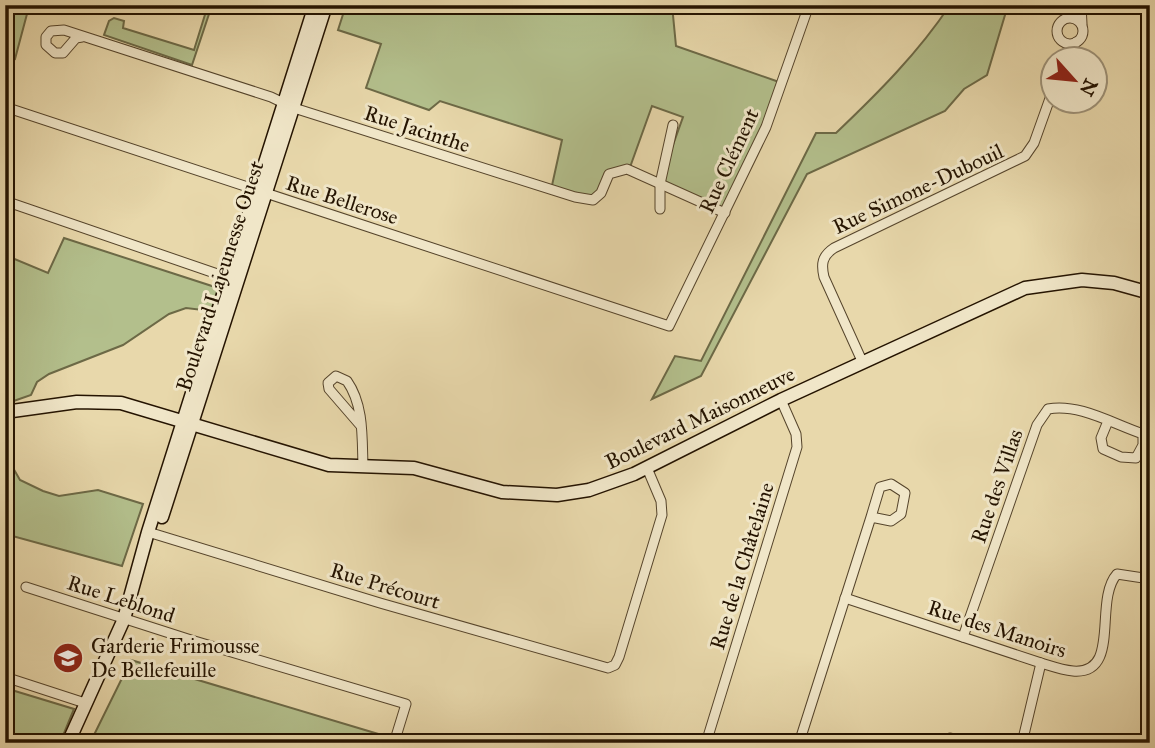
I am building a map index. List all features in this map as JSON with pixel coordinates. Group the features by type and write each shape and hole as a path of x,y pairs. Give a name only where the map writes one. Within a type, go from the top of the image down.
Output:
{"street":[{"name":"Boulevard Lajeunesse Ouest","path":"68,743 124,619 289,105 315,5"},
{"name":"Boulevard Lajeunesse Ouest","path":"289,105 326,5"},
{"name":"Rue Clément","path":"669,326 766,127 809,5"},
{"path":"1061,46 1057,29 1080,5"},
{"path":"1073,46 1082,35 1080,5"},
{"path":"1066,18 1077,19 1082,26"},
{"name":"Rue Jacinthe","path":"82,37 575,197 593,200 601,193 609,174 626,169 725,213"},
{"path":"1060,39 1067,43 1076,42"},
{"name":"Rue Bellerose","path":"5,107 669,326"},
{"name":"Rue Simone-Dubouil","path":"862,361 824,277 822,264 825,255 834,248 1025,156 1034,144 1044,116"},
{"path":"660,209 660,184 673,125"},
{"path":"5,201 234,280"},
{"name":"Boulevard Maisonneuve","path":"5,412 102,401 133,405 322,463 414,468 502,492 539,496 589,489 647,468 781,400 1006,295 1037,285 1093,280 1125,285 1150,293"},
{"path":"361,426 329,389 328,383 336,376 345,378 351,386 361,426 363,467"},
{"name":"Rue de la Châtelaine","path":"706,743 797,447 796,434 781,400"},
{"name":"Rue des Villas","path":"963,637 1037,425 1048,409 1065,406 1143,435 1143,445 1136,458 1121,457 1103,449 1101,438 1108,422"},
{"name":"Rue Précourt","path":"152,533 600,667 613,666 619,657 662,515 661,501 647,468"},
{"path":"799,743 880,487 891,484 905,493 901,513 891,521 871,517"},
{"name":"Rue des Manoirs","path":"845,598 1041,663 1074,671 1097,662 1104,652 1104,604 1111,580 1117,574 1128,573 1150,579"},
{"name":"Rue Leblond","path":"26,587 406,704 394,743"},
{"path":"1022,743 1041,663"},
{"path":"5,677 85,703"},
{"path":"942,743 950,738 963,743"}],"green space":[{"path":"208,5 212,5 192,65 104,35 109,21 114,18 124,21 123,28 194,50"},
{"path":"346,5 672,5 676,46 779,82 767,125 725,213 660,181 683,117 652,106 629,170 608,176 592,199 551,190 562,140 440,101 429,110 366,88 381,44 338,30"},
{"path":"950,5 1008,5 987,75 964,89 945,111 807,174 701,376 652,399 675,356 701,361 816,133 836,133 897,72 925,40"},
{"path":"5,8 27,14 15,59 5,56"},
{"path":"64,238 218,288 211,311 186,308 169,314 123,345 49,374 37,382 31,395 5,404 5,255 48,273"},
{"path":"5,454 20,480 43,491 59,496 98,490 143,504 122,566 5,534"},
{"path":"131,660 385,736 383,743 90,743"},
{"path":"5,688 74,709 60,743 5,743"}],"place":[{"name":"Garderie Frimousse De Bellefeuille","path":"68,658"}]}
